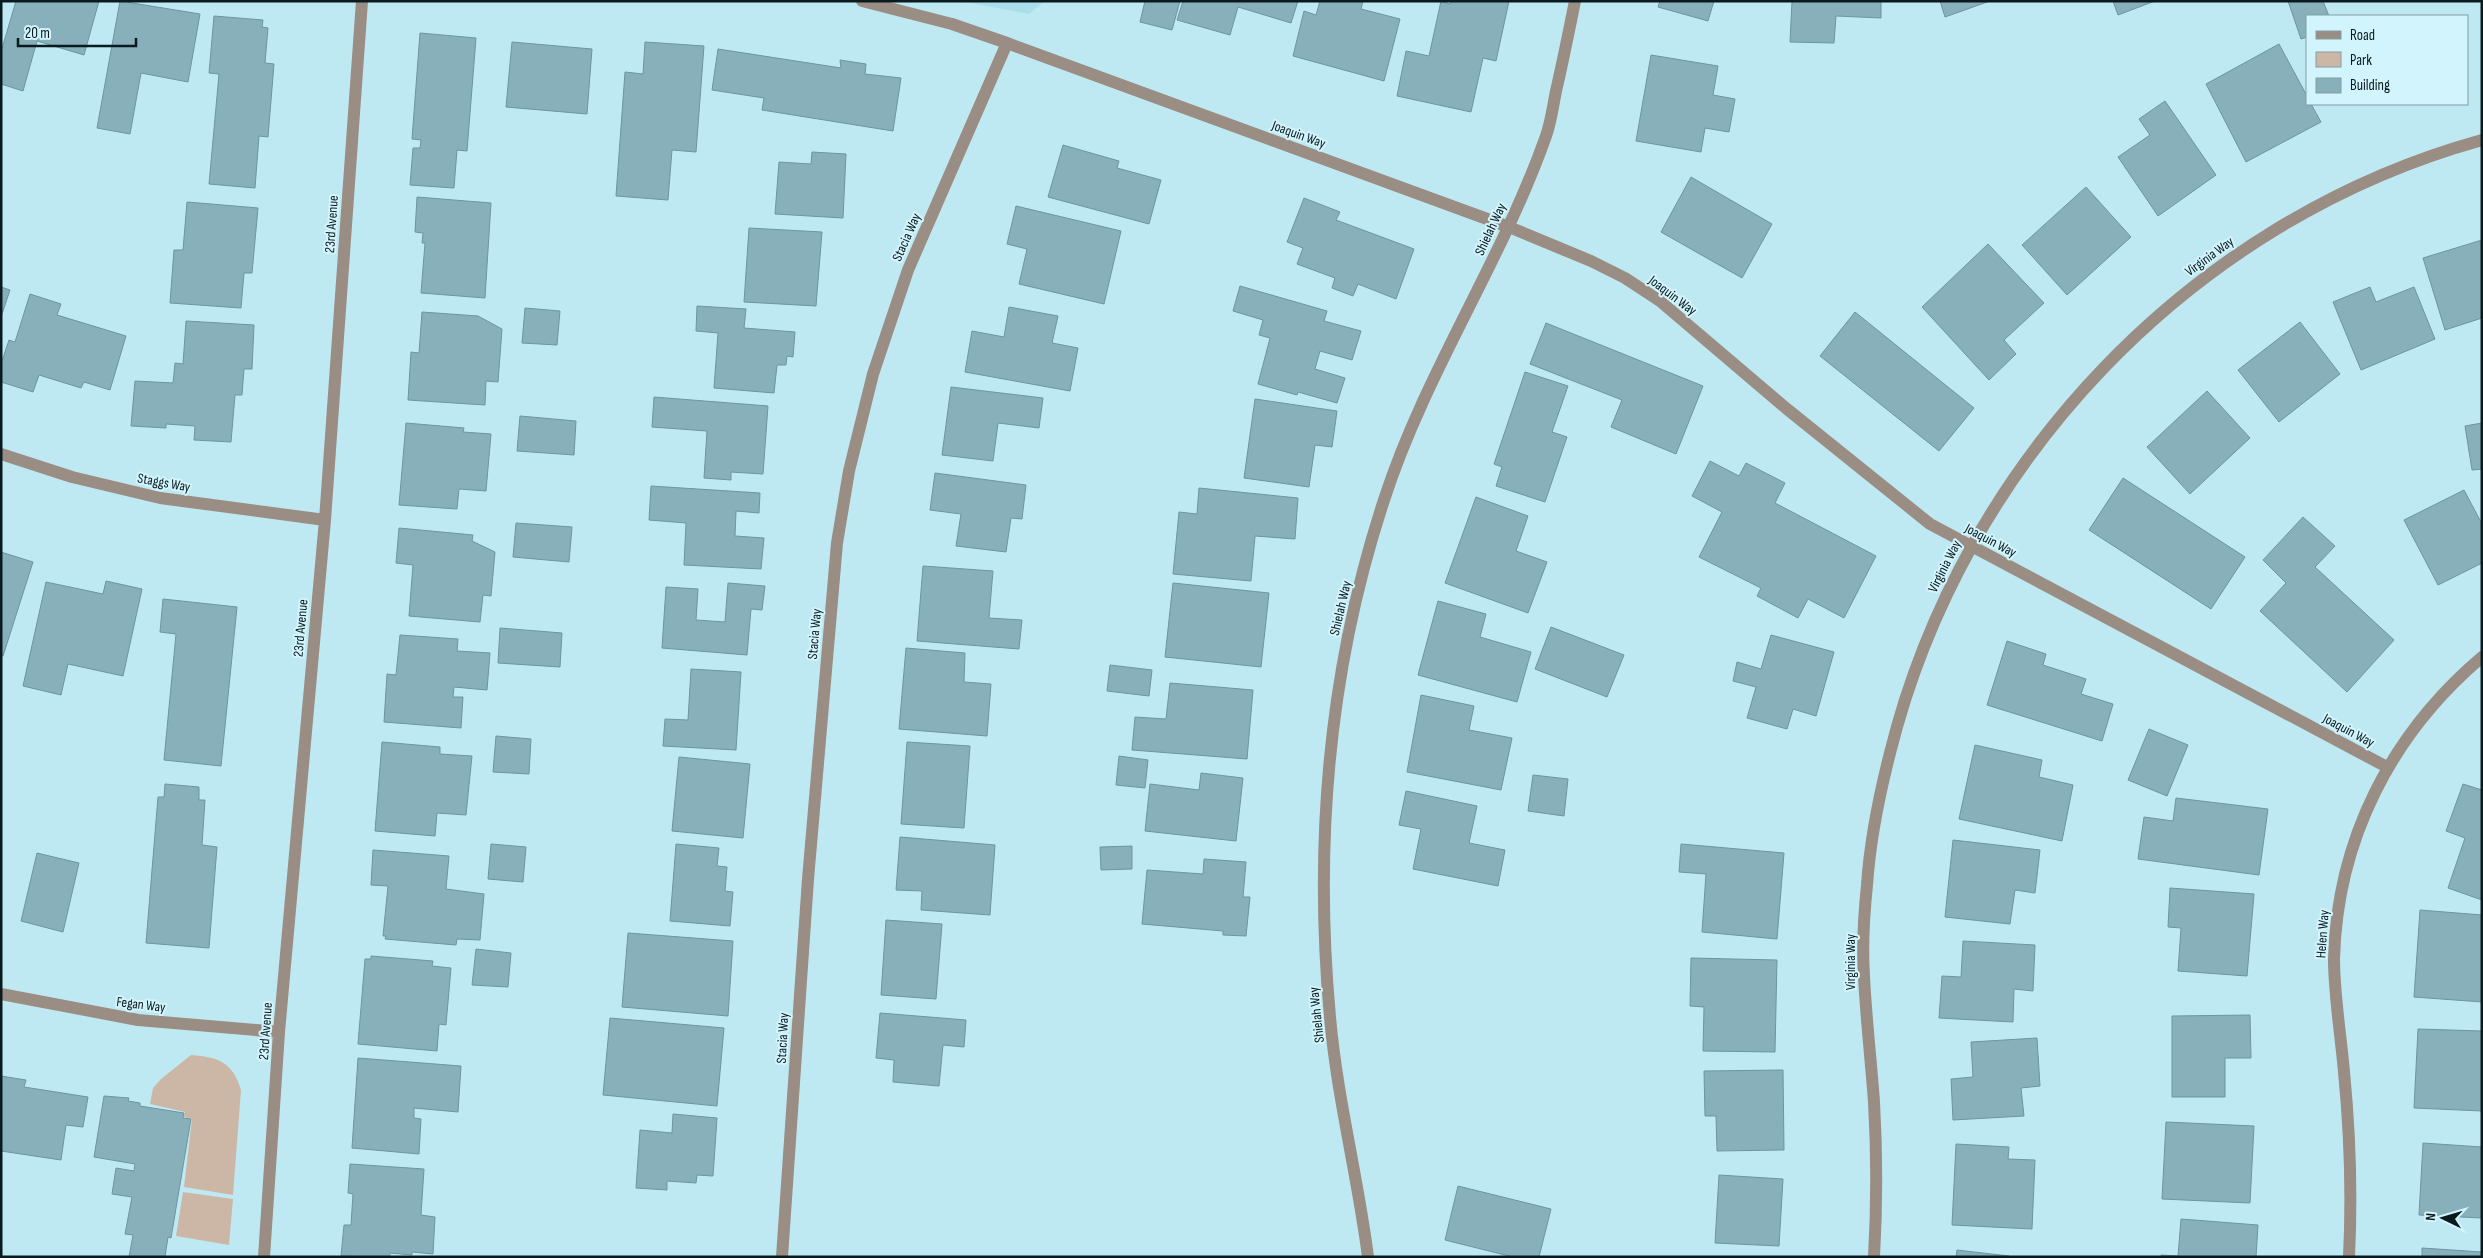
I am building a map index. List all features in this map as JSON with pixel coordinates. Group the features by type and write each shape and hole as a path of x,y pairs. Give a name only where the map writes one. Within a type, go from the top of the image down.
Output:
{"street":[{"name":"23rd Avenue","path":"264,1257 279,1032 325,520 362,1"},
{"name":"Joaquin Way","path":"862,1 952,24 1007,43 1509,227 1591,260 1660,300 1794,415 1930,524 1970,547 2387,767"},
{"name":"Shielah Way","path":"1368,1257 1363,1214 1330,1020 1324,934 1322,849 1331,733 1351,616 1383,502 1410,430 1509,227 1548,133 1575,1"},
{"name":"Stacia Way","path":"782,1257 808,870 837,543 848,471 873,374 908,270 1007,43"},
{"name":"Virginia Way","path":"1874,1257 1877,1206 1874,1102 1863,972 1867,882 1880,794 1901,708 1932,624 1970,547 2028,456 2074,397 2136,334 2193,286 2266,234 2358,185 2440,151 2482,140"},
{"name":"Staggs Way","path":"1,454 72,477 160,498 325,520"},
{"name":"Helen Way","path":"2349,1257 2351,1217 2348,1115 2334,960 2340,900 2356,834 2387,767 2417,722 2459,677 2482,657"},
{"name":"Fegan Way","path":"1,994 138,1020 279,1032"}],"shaded area":[{"path":"960,1 1045,1 1029,14"}],"green space":[{"path":"191,1055 209,1057 229,1067 234,1073 241,1090 233,1195 184,1187 192,1119 184,1117 185,1112 150,1104 153,1088 161,1079"},
{"path":"183,1192 233,1199 229,1245 176,1236"}],"building":[{"path":"16,1 99,1 84,55 37,41 23,91 1,84 1,52"},
{"path":"120,1 200,14 188,82 141,73 130,134 97,128"},
{"path":"1145,1 1180,1 1172,30 1140,22"},
{"path":"1183,1 1298,1 1291,23 1238,7 1230,35 1177,20"},
{"path":"1320,1 1363,1 1361,9 1400,19 1384,81 1293,56 1304,11 1316,15"},
{"path":"1441,1 1450,4 1451,1 1509,1 1496,61 1483,58 1471,112 1397,96 1406,51 1429,56"},
{"path":"1660,1 1714,1 1708,21 1658,7"},
{"path":"1792,1 1881,1 1881,18 1836,16 1834,43 1790,42"},
{"path":"1940,1 1990,1 1945,17"},
{"path":"2113,1 2155,1 2118,15"},
{"path":"2288,1 2323,1 2329,15 2306,15 2306,37 2301,39"},
{"path":"214,16 263,20 262,27 268,28 265,63 274,64 268,137 259,136 255,188 209,184 219,74 209,73"},
{"path":"420,33 476,38 467,151 457,150 454,188 410,185 413,148 420,148 421,140 412,139"},
{"path":"512,42 592,49 587,114 506,107"},
{"path":"645,42 704,46 696,152 672,150 668,200 616,196 625,72 643,74"},
{"path":"2279,44 2306,94 2306,105 2312,105 2321,122 2246,162 2206,84"},
{"path":"718,49 841,68 840,60 866,64 865,74 901,78 893,131 762,110 764,98 712,90"},
{"path":"1651,55 1718,66 1713,95 1735,99 1729,132 1705,128 1701,152 1636,141"},
{"path":"2165,101 2216,175 2158,216 2118,157 2150,135 2139,119"},
{"path":"1063,145 1119,161 1117,168 1161,180 1149,224 1048,197"},
{"path":"812,152 846,154 843,218 775,214 779,162 811,164"},
{"path":"1691,177 1772,224 1742,278 1661,232"},
{"path":"2086,187 2131,237 2067,295 2022,245"},
{"path":"417,197 491,203 485,298 421,293 425,243 422,243 423,233 415,232"},
{"path":"1304,198 1340,212 1336,220 1414,249 1396,299 1358,284 1353,296 1332,288 1335,278 1297,264 1303,248 1287,242"},
{"path":"187,202 258,208 252,273 244,273 241,308 170,303 174,250 183,250"},
{"path":"1016,206 1121,231 1104,304 1019,284 1027,249 1007,244"},
{"path":"749,228 822,232 816,306 744,302"},
{"path":"2482,240 2482,318 2445,330 2423,258"},
{"path":"1988,244 2044,303 2004,340 2016,354 1989,380 1922,307"},
{"path":"1240,286 1327,311 1324,321 1361,331 1352,360 1320,351 1315,369 1345,378 1337,403 1298,392 1297,395 1258,384 1270,338 1259,335 1263,320 1233,311"},
{"path":"1,287 10,290 1,317"},
{"path":"2370,287 2376,302 2414,287 2435,339 2361,370 2333,302"},
{"path":"30,294 61,304 57,315 126,336 110,390 84,382 81,388 39,375 33,392 1,382 1,364 9,340 15,342"},
{"path":"697,306 746,309 744,328 795,332 793,357 787,356 786,365 777,365 774,393 714,388 718,333 696,331"},
{"path":"1009,307 1058,316 1052,343 1078,348 1070,391 965,372 972,331 1004,337"},
{"path":"525,308 560,311 557,345 522,343"},
{"path":"422,312 478,316 502,329 498,382 486,381 485,405 408,400 411,352 419,353"},
{"path":"1855,312 1974,408 1939,451 1820,356"},
{"path":"186,321 254,325 252,369 244,369 242,395 235,395 231,442 194,440 195,426 166,424 166,428 131,426 135,381 173,383 175,363 183,364"},
{"path":"2300,322 2340,374 2279,422 2238,370"},
{"path":"1546,323 1703,386 1676,454 1611,427 1622,400 1530,364"},
{"path":"1525,372 1568,386 1552,432 1567,437 1545,502 1496,486 1502,467 1494,464"},
{"path":"951,387 1043,398 1039,428 998,423 993,461 942,455"},
{"path":"2207,391 2250,438 2190,494 2147,447"},
{"path":"654,397 768,406 763,474 731,472 731,480 704,478 707,431 652,427"},
{"path":"1255,399 1337,411 1332,447 1315,445 1309,487 1244,478"},
{"path":"520,416 576,421 574,455 517,451"},
{"path":"406,423 464,428 463,432 491,434 486,491 459,489 457,509 399,505"},
{"path":"2482,423 2482,469 2472,470 2465,426"},
{"path":"1710,461 1739,476 1746,463 1785,483 1775,503 1876,556 1844,618 1808,599 1798,618 1757,596 1761,588 1699,557 1722,512 1692,496"},
{"path":"935,473 1026,485 1022,519 1011,518 1006,552 956,546 961,514 930,510"},
{"path":"2123,478 2245,557 2211,609 2089,530"},
{"path":"651,486 760,493 759,513 736,511 735,536 764,538 761,569 684,565 686,523 649,520"},
{"path":"1199,488 1298,498 1295,539 1255,536 1251,581 1173,574 1179,512 1197,514"},
{"path":"2464,490 2482,524 2482,563 2438,585 2404,520"},
{"path":"1476,497 1528,516 1516,551 1547,562 1528,613 1445,583"},
{"path":"2303,517 2335,546 2315,567 2394,640 2347,692 2260,611 2286,583 2263,560"},
{"path":"516,523 572,527 569,562 513,557"},
{"path":"399,528 473,535 472,541 495,552 491,596 483,595 480,622 409,616 413,565 396,563"},
{"path":"1,552 33,562 3,656 1,656"},
{"path":"923,566 993,571 989,618 1022,620 1019,649 917,641"},
{"path":"106,581 142,589 123,676 68,664 61,695 23,686 46,582 103,594"},
{"path":"728,583 765,586 762,610 751,609 747,655 662,648 666,587 698,589 696,620 725,622"},
{"path":"1173,583 1269,593 1261,667 1165,657"},
{"path":"163,599 237,607 221,766 164,760 176,634 160,632"},
{"path":"1438,601 1486,614 1480,637 1531,652 1517,702 1418,675"},
{"path":"1551,627 1624,655 1607,697 1535,669"},
{"path":"500,628 562,633 560,667 498,663"},
{"path":"400,635 458,639 457,651 490,653 487,690 454,687 453,697 463,697 461,728 384,722 387,674 396,675"},
{"path":"1771,635 1834,652 1816,716 1793,709 1787,729 1747,718 1756,687 1733,681 1737,662 1761,669"},
{"path":"2007,641 2046,654 2043,665 2086,679 2081,694 2113,704 2102,741 1987,705"},
{"path":"906,648 965,653 964,682 991,684 987,736 899,729"},
{"path":"1110,665 1152,670 1149,696 1107,691"},
{"path":"691,669 741,672 736,750 663,746 665,719 688,720"},
{"path":"1170,683 1253,690 1247,759 1132,750 1135,717 1166,719"},
{"path":"1421,695 1474,706 1469,730 1512,738 1501,790 1407,772"},
{"path":"2149,729 2188,745 2167,796 2128,780"},
{"path":"496,736 531,739 529,774 493,772"},
{"path":"382,742 440,747 440,754 472,756 466,815 437,813 435,836 375,831"},
{"path":"907,742 970,746 964,828 901,824"},
{"path":"1975,745 2042,760 2039,777 2073,785 2062,841 1959,819"},
{"path":"1119,756 1148,760 1145,788 1116,785"},
{"path":"679,757 750,764 743,838 672,831"},
{"path":"1201,773 1243,778 1236,841 1145,831 1150,784 1199,790"},
{"path":"1533,775 1568,779 1564,816 1528,811"},
{"path":"165,784 199,787 199,800 205,800 202,845 217,847 209,948 146,943 158,797 164,797"},
{"path":"2463,784 2482,790 2482,900 2448,888 2465,838 2446,831"},
{"path":"1406,791 1477,806 1469,843 1505,850 1498,886 1413,869 1421,829 1399,825"},
{"path":"2176,798 2268,809 2259,875 2138,859 2144,817 2173,821"},
{"path":"900,837 995,845 990,915 921,910 922,891 896,890"},
{"path":"1953,840 2040,850 2035,893 2015,890 2010,924 1945,917"},
{"path":"491,844 526,847 523,882 488,879"},
{"path":"676,844 719,848 717,866 727,867 725,891 733,892 730,926 670,921"},
{"path":"1681,844 1784,853 1777,939 1702,932 1706,874 1679,872"},
{"path":"1132,846 1132,869 1101,870 1100,847"},
{"path":"373,850 449,856 446,889 484,894 480,940 457,939 456,945 385,939 386,936 383,936 388,886 371,885"},
{"path":"37,853 79,863 63,932 21,921"},
{"path":"1204,859 1246,862 1243,897 1250,897 1246,936 1223,935 1223,931 1142,924 1147,870 1203,874"},
{"path":"2170,888 2254,894 2247,976 2178,971 2181,928 2168,927"},
{"path":"2420,910 2482,915 2482,1002 2414,997"},
{"path":"886,920 942,924 936,999 881,995"},
{"path":"628,933 733,941 728,1016 622,1007"},
{"path":"1963,941 2035,945 2033,991 2014,989 2013,1022 1939,1018 1942,976 1961,977"},
{"path":"476,949 511,953 508,987 472,985"},
{"path":"371,956 433,961 432,966 451,968 446,1025 439,1024 437,1051 358,1044 365,959 371,959"},
{"path":"1691,958 1777,960 1775,1052 1703,1051 1704,1007 1690,1006"},
{"path":"880,1013 966,1020 964,1047 943,1045 939,1086 893,1082 894,1060 876,1058"},
{"path":"2250,1015 2251,1058 2225,1058 2225,1097 2172,1097 2172,1016"},
{"path":"610,1018 724,1028 717,1106 603,1095"},
{"path":"2418,1029 2482,1031 2482,1111 2414,1108"},
{"path":"2037,1038 2040,1086 2021,1088 2024,1116 1953,1120 1951,1079 1973,1077 1971,1042"},
{"path":"358,1058 461,1066 458,1112 414,1108 414,1118 421,1119 419,1154 352,1148"},
{"path":"1783,1070 1784,1150 1717,1151 1716,1116 1705,1116 1704,1071"},
{"path":"1,1076 26,1080 24,1087 88,1097 83,1127 66,1125 61,1160 1,1151"},
{"path":"104,1096 129,1098 128,1101 140,1103 140,1106 184,1113 183,1118 191,1119 171,1238 168,1237 165,1257 129,1257 133,1235 125,1234 132,1197 112,1194 116,1168 134,1171 135,1164 94,1157"},
{"path":"673,1114 717,1118 713,1176 697,1175 696,1183 667,1181 667,1190 636,1188 640,1130 672,1133"},
{"path":"2166,1122 2254,1126 2250,1203 2162,1199"},
{"path":"2423,1143 2482,1147 2482,1218 2419,1215"},
{"path":"1956,1144 2009,1147 2008,1159 2035,1160 2032,1229 1952,1225"},
{"path":"350,1164 424,1169 421,1215 435,1217 433,1254 412,1252 412,1255 390,1253 390,1257 341,1256 344,1225 351,1225 353,1194 348,1193"},
{"path":"1719,1175 1783,1179 1779,1246 1715,1243"},
{"path":"1458,1186 1551,1209 1539,1257 1513,1257 1445,1240"},
{"path":"2181,1219 2258,1225 2256,1257 2161,1257 2161,1255 2178,1256"},
{"path":"2422,1248 2482,1252 2482,1257 2422,1257"},
{"path":"1957,1250 2009,1256 2009,1257 1956,1257"}]}
